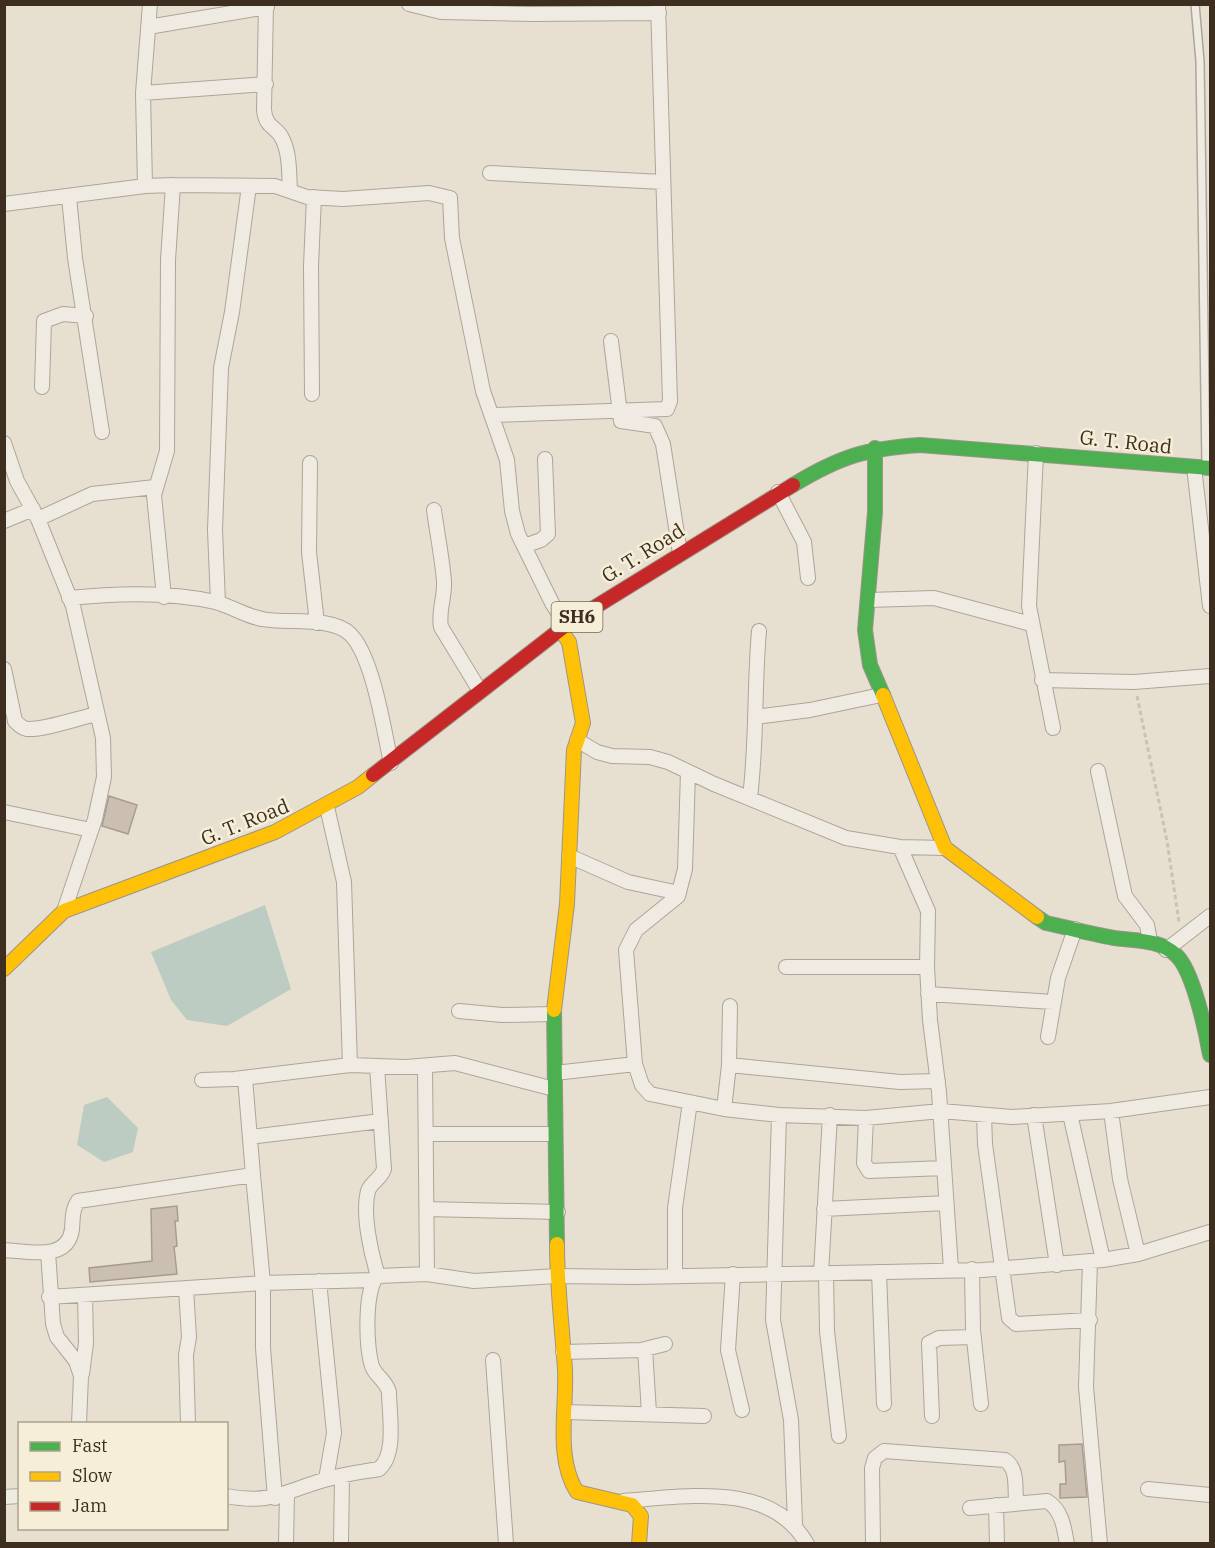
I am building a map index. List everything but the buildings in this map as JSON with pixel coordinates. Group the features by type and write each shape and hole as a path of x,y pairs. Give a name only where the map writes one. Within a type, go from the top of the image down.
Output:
{"street":[{"path":"145,186 143,93 150,4"},
{"path":"409,4 532,15 658,9 670,401 667,409 493,415"},
{"path":"147,27 266,6 265,120 270,127 279,132 284,141 290,191"},
{"path":"143,93 266,84"},
{"path":"490,173 663,182"},
{"path":"164,597 155,487 167,451 168,260 173,185"},
{"path":"4,204 145,186 173,185 275,186 314,197 343,199 429,193 450,198 452,238 483,391 507,460 512,511 524,546 569,642 583,723 574,750 567,904 554,1014 557,1276 563,1352 565,1451 569,1480 577,1491 632,1505 641,1516 639,1544"},
{"path":"218,603 215,530 221,368 232,312 249,186"},
{"path":"69,197 75,258 86,316 102,432"},
{"path":"312,394 311,266 314,197"},
{"path":"42,387 44,321 63,314 86,316"},
{"path":"611,341 621,421 655,426 659,431 680,553"},
{"path":"4,443 17,481 35,514 69,598 103,738 104,777 91,830 64,911"},
{"name":"G. T. Road","path":"4,969 64,911 239,847 327,807 391,763 563,627 778,492 828,464 875,448 920,445 1203,468"},
{"path":"875,448 875,512 865,630 870,665 881,695 906,747 945,848 1003,894 1046,923 1115,938 1150,941 1177,955 1193,987 1204,1019 1210,1055"},
{"path":"1036,453 1030,566 1030,624 1053,728"},
{"path":"524,546 541,540 548,534 546,459"},
{"path":"310,463 309,552 317,623"},
{"path":"1203,468 1210,604"},
{"path":"4,521 35,514 92,494 155,487"},
{"path":"778,492 804,542 808,578"},
{"path":"434,510 444,579 444,598 439,617 441,627 480,691"},
{"path":"69,598 115,593 191,597 218,603 237,613 261,619 334,624 350,634 367,662 391,763"},
{"path":"868,600 934,598 1030,624"},
{"path":"750,797 756,753 754,717 759,631"},
{"path":"4,669 15,721 20,727 40,727 97,714"},
{"path":"1042,680 1134,682 1210,676"},
{"path":"754,717 810,710 881,695"},
{"path":"577,740 597,752 612,756 650,757 846,838 900,847 945,848"},
{"path":"1098,771 1125,896 1147,925 1150,941"},
{"path":"688,772 685,869 679,893 670,905 636,930 626,950 635,1064 642,1085 650,1094 724,1109 779,1115 866,1118 940,1112 984,1115 1070,1114 1111,1111 1210,1097"},
{"path":"327,807 344,882 350,1065"},
{"path":"4,812 91,830"},
{"path":"900,847 928,911 928,994 938,1081 951,1269"},
{"path":"569,856 628,882 679,893"},
{"path":"1166,950 1210,916"},
{"path":"1048,1037 1053,1002 1075,929"},
{"path":"786,967 927,967"},
{"path":"928,994 1053,1002"},
{"path":"724,1109 729,1065 730,1006"},
{"path":"459,1011 502,1015 554,1014"},
{"path":"201,1080 245,1078 350,1065 425,1066 455,1063 554,1089"},
{"path":"555,1073 635,1064"},
{"path":"729,1065 900,1082 938,1081"},
{"path":"228,1496 248,1500 281,1496 326,1479 379,1469 386,1463 389,1452 389,1392 387,1383 374,1371 370,1355 368,1300 376,1278 367,1200 368,1190 383,1174 384,1169 377,1066"},
{"path":"425,1066 427,1274"},
{"path":"245,1078 263,1283 262,1348 286,1544"},
{"path":"675,1276 675,1209 690,1102"},
{"path":"1111,1111 1120,1179 1138,1254"},
{"path":"1070,1114 1097,1260 1086,1387 1100,1544"},
{"path":"779,1115 773,1320 790,1420 795,1523"},
{"path":"830,1115 824,1209 824,1274 826,1332 839,1436"},
{"path":"984,1115 985,1143 1007,1307 1012,1323 1090,1320"},
{"path":"1034,1115 1057,1265"},
{"path":"866,1118 864,1163 869,1171 944,1168"},
{"path":"250,1137 381,1121"},
{"path":"426,1134 555,1134"},
{"path":"4,1250 48,1252 63,1248 70,1240 73,1208 78,1201 253,1174"},
{"path":"824,1209 946,1203"},
{"path":"427,1209 558,1212"},
{"path":"49,1298 427,1274 474,1281 557,1276 824,1274 1057,1265 1138,1254 1210,1232"},
{"path":"48,1252 49,1298 57,1336 76,1361 81,1376"},
{"path":"972,1269 974,1337 981,1404"},
{"path":"879,1272 884,1404"},
{"path":"734,1274 728,1350 742,1410"},
{"path":"319,1281 334,1433 326,1479"},
{"path":"186,1288 189,1337 186,1355 188,1422"},
{"path":"79,1422 81,1376 86,1342 85,1295"},
{"path":"932,1416 929,1343 939,1338 974,1337"},
{"path":"563,1352 645,1349 665,1344"},
{"path":"645,1349 649,1413"},
{"path":"493,1360 506,1544"},
{"path":"564,1412 704,1416"},
{"path":"873,1544 872,1468 875,1458 884,1451 1005,1460 1010,1463 1014,1472 1016,1503"},
{"path":"341,1544 342,1476"},
{"path":"1148,1489 1210,1495"},
{"path":"621,1502 701,1496 749,1500 777,1510 795,1523 807,1544"},
{"path":"970,1508 1047,1501 1055,1505 1061,1516 1067,1544"},
{"path":"996,1505 997,1544"}],"lane":[{"path":"1195,4 1200,62 1203,468"}],"path":[{"path":"1134,682 1167,841 1182,939"}],"shaded area":[{"path":"265,905 291,989 227,1026 187,1020 171,1000 151,952"},
{"path":"107,1097 138,1128 133,1152 104,1162 77,1145 84,1105"}],"traffic: fast":[{"path":"793,485 825,467 854,456 884,449 920,445 1210,468"},
{"path":"875,448 875,512 865,630 870,665 883,695"},
{"path":"1037,917 1046,923 1088,933 1154,943 1176,955 1193,987 1210,1055"},
{"path":"554,1010 557,1244"}],"traffic: slow":[{"path":"554,1010 567,904 574,750 583,723 569,642 560,629"},
{"path":"883,695 945,848 1037,917"},
{"path":"4,969 64,911 275,832 358,787 373,775"},
{"path":"557,1244 565,1369 564,1448 570,1479 577,1492 632,1505 641,1516 639,1544"}],"traffic: jam":[{"path":"373,775 566,625 793,485"}]}
